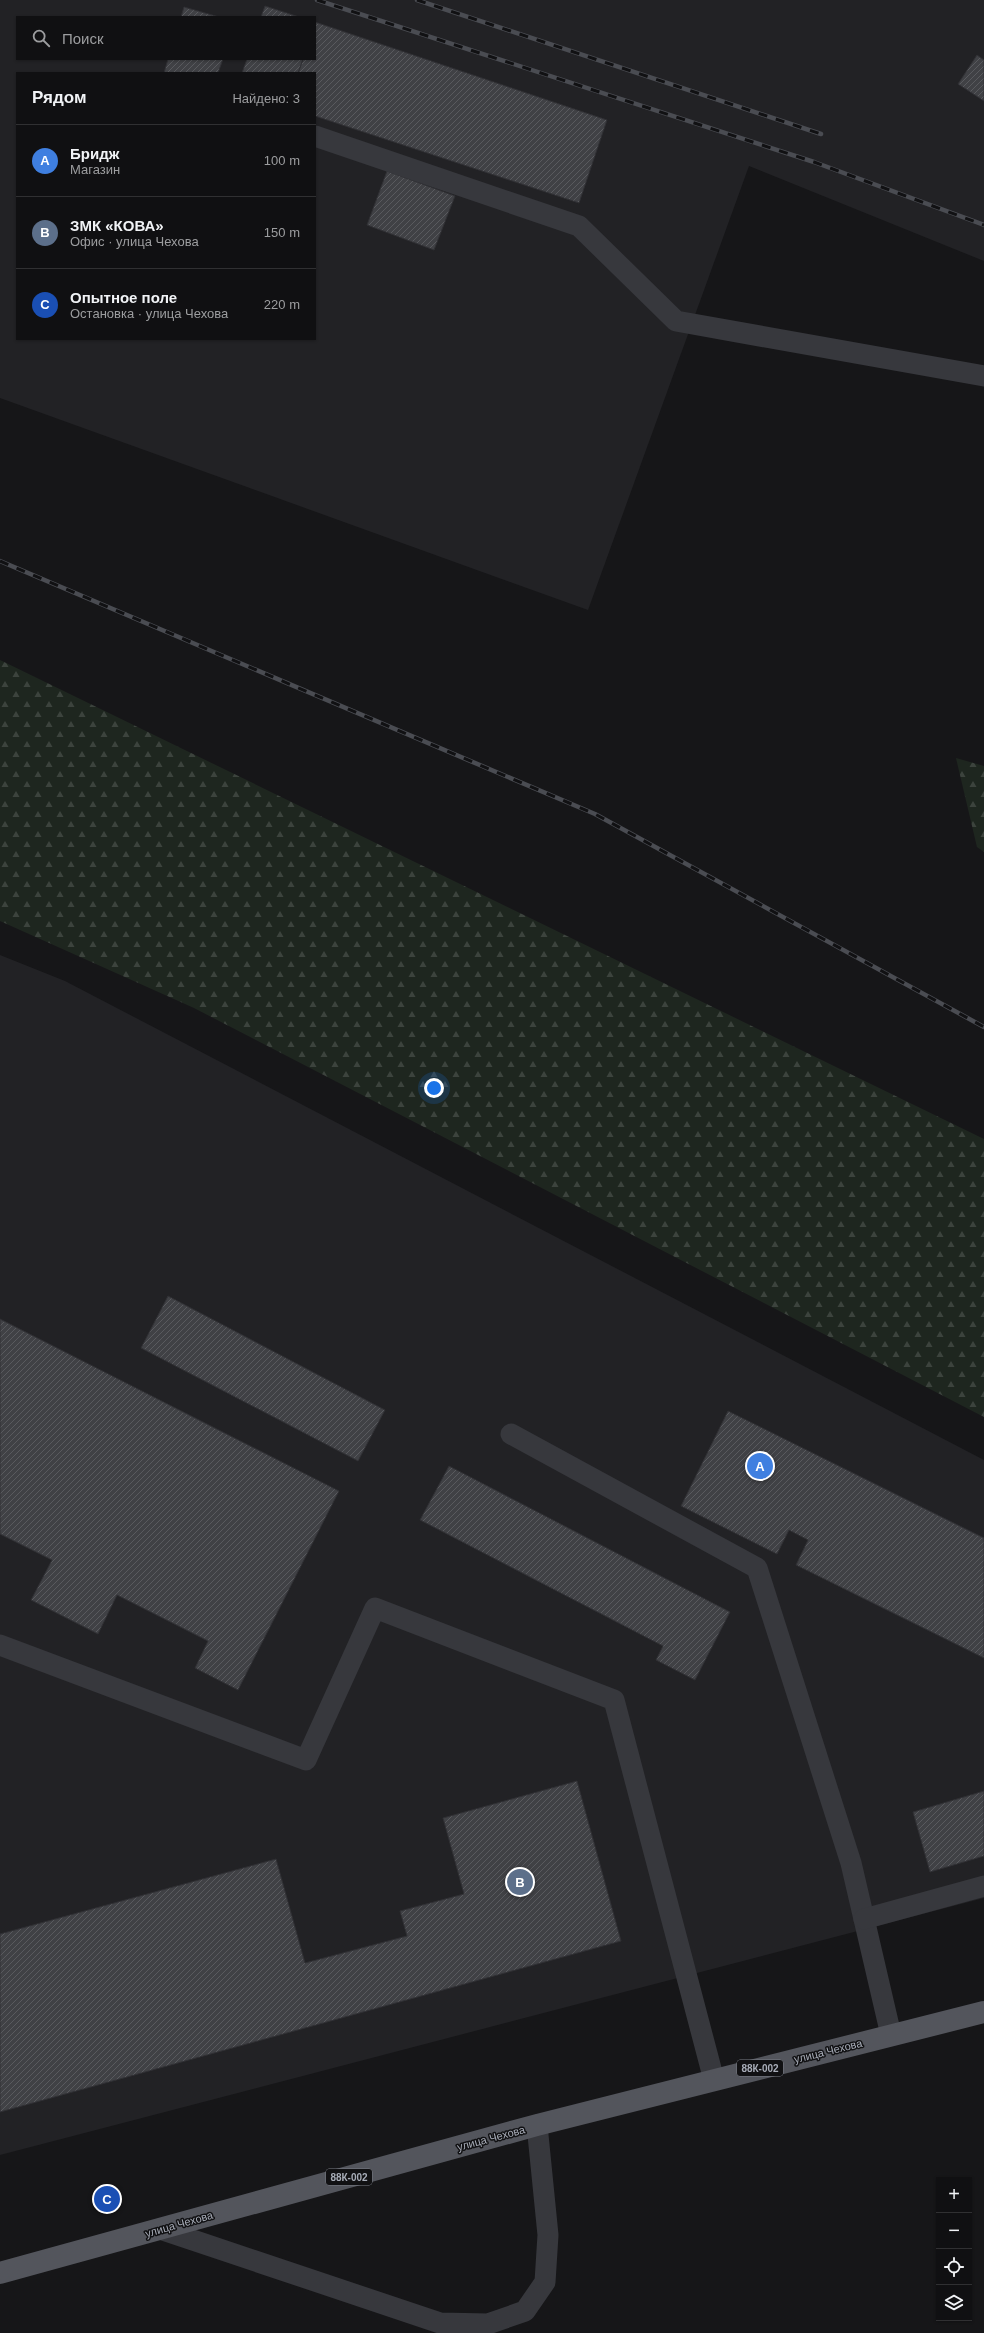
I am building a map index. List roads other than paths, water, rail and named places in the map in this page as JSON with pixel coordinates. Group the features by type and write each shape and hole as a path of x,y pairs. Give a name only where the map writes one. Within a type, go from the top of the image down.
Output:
{"main road":[{"name":"улица Чехова","path":"0,2273 537,2125 984,2012"}],"lane":[{"path":"316,136 579,226 676,321 984,376"},
{"path":"512,1434 757,1568 851,1863 891,2035"},
{"path":"0,1645 306,1760 375,1608 614,1700 714,2080"},
{"path":"864,1918 984,1886"},
{"path":"160,2229 440,2323 488,2324 525,2311 545,2282 548,2236 537,2125"}],"railway":[{"path":"317,0 814,162 984,225"},
{"path":"417,0 821,134"},
{"path":"0,561 595,814 984,1027"}],"place":[{"name":"Бридж","path":"760,1466"},
{"name":"ЗМК «КОВА»","path":"520,1882"},
{"name":"Опытное поле","path":"107,2199"}]}
